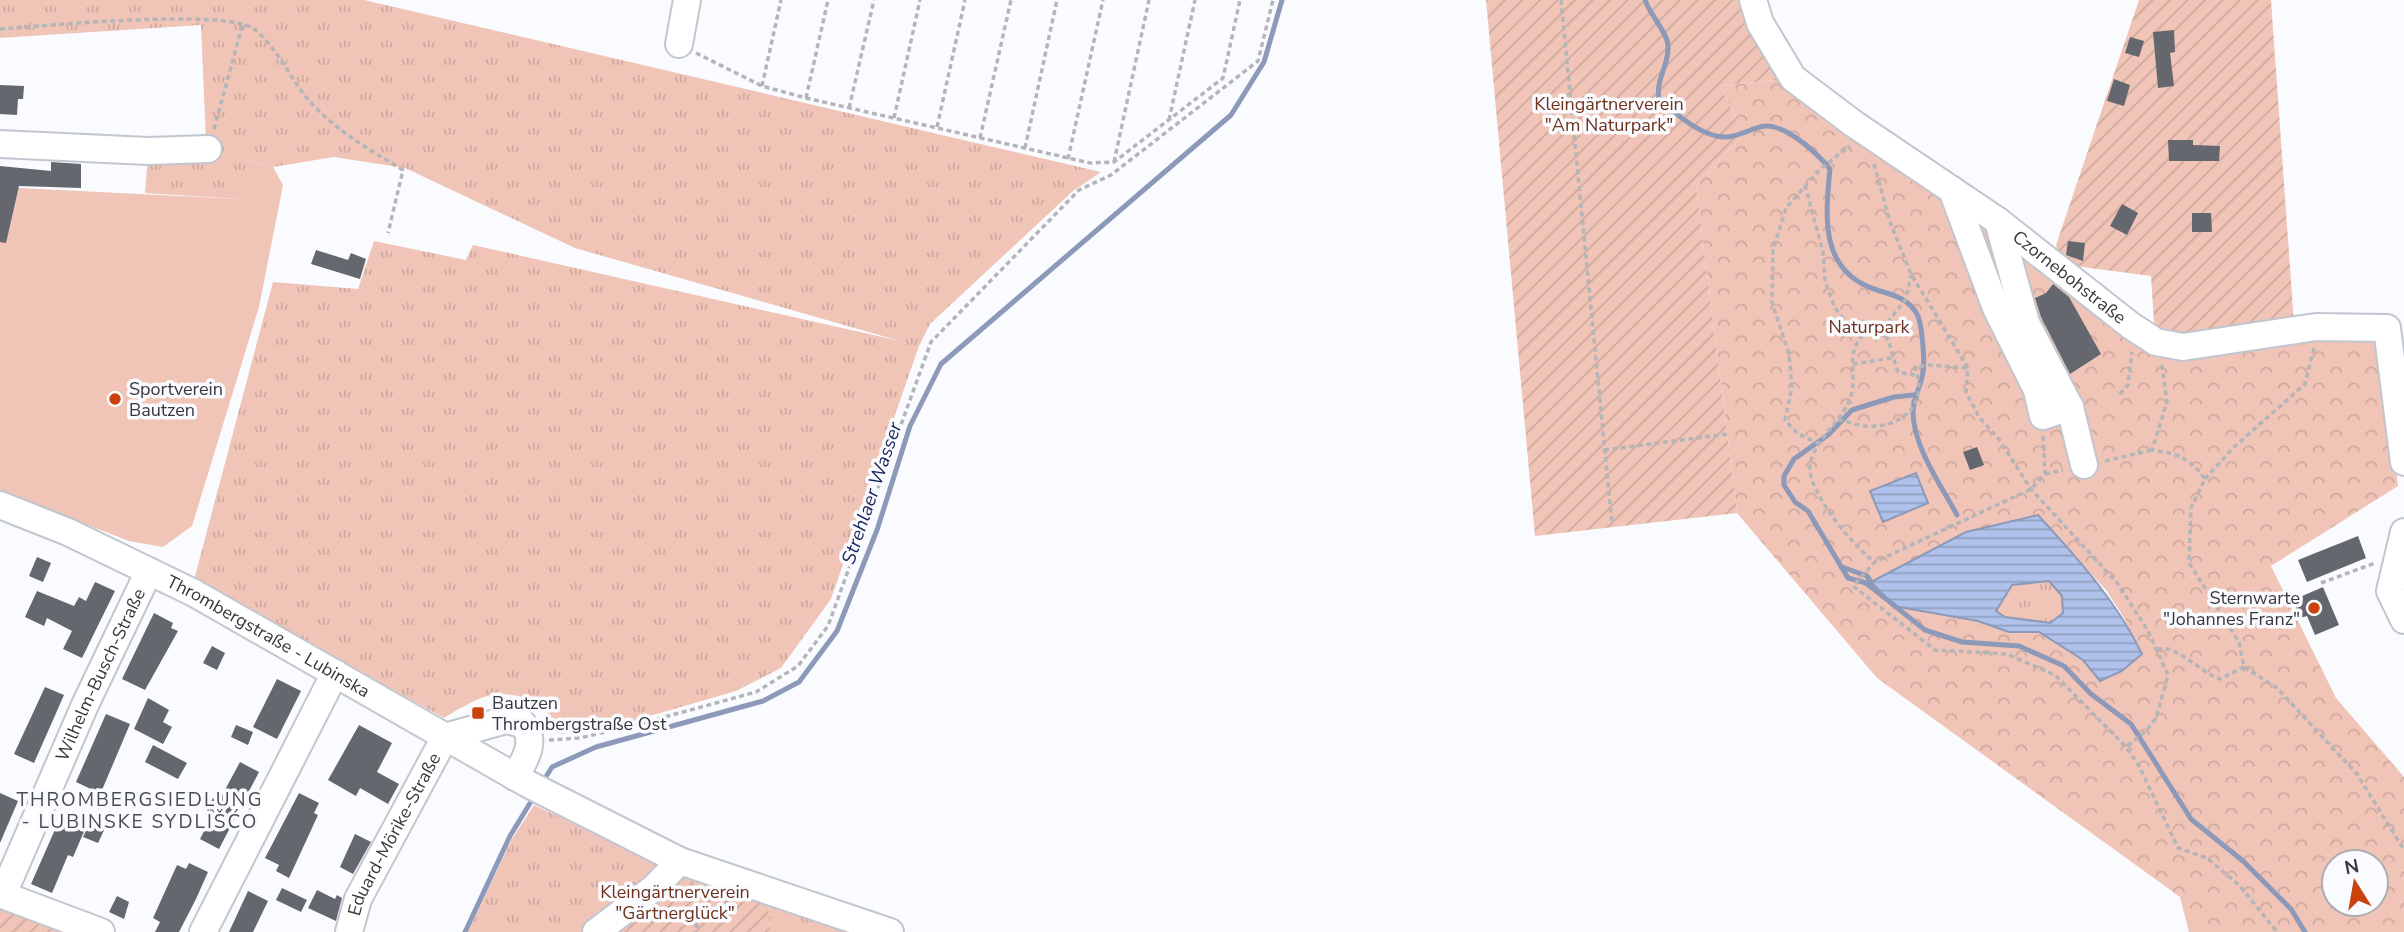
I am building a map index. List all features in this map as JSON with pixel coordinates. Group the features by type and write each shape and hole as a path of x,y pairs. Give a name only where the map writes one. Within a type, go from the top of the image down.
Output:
{"street":[{"path":"679,44 687,0"},
{"name":"Czornebohstraße","path":"1753,0 1760,23 1793,78 1854,124 1998,221 2130,326 2156,342 2183,347 2316,327 2387,328 2404,462"},
{"path":"0,144 148,150 208,149"},
{"path":"1952,190 1996,308 2037,390 2043,416 2070,407"},
{"path":"1998,221 2026,323 2070,407 2084,465"},
{"name":"Thrombergstraße - Lubinska","path":"0,505 149,571 529,784 680,861 848,925 890,932"},
{"path":"2404,532 2390,591 2404,620"},
{"name":"Wilhelm-Busch-Straße","path":"2,894 85,705 149,571"},
{"path":"203,932 335,673"},
{"path":"445,737 506,720 523,724 530,742 529,784"},
{"name":"Eduard-Mörike-Straße","path":"349,932 358,899 445,737"},
{"path":"596,932 654,888 680,861"},
{"path":"2,894 101,932"}],"path":[{"path":"762,86 781,0"},
{"path":"806,98 828,0"},
{"path":"849,108 874,0"},
{"path":"894,118 920,0"},
{"path":"937,127 965,0"},
{"path":"980,139 1011,0"},
{"path":"1025,148 1057,0"},
{"path":"1068,159 1103,0"},
{"path":"1114,162 1149,0"},
{"path":"1168,120 1195,0"},
{"path":"679,44 762,86 806,98 1068,159 1090,163 1114,162 1223,78 1240,0"},
{"path":"530,742 580,738 730,699 772,685 798,666 828,626 931,342 1079,190 1111,175 1258,61 1273,0"},
{"path":"1561,0 1612,524"},
{"path":"0,29 142,20 220,19 243,23 256,30 308,99 346,136 403,170 388,233"},
{"path":"208,149 243,23"},
{"path":"1823,439 1814,441 1798,433 1785,420 1792,387 1789,354 1772,302 1773,250 1786,208 1821,168 1843,154 1854,142 1854,124"},
{"path":"1868,157 1875,165 1890,222 1911,274 1968,368 1966,392 1979,417 1998,438 2031,489 2118,584 2168,675 2156,718 2146,731 2126,747"},
{"path":"1805,186 1823,252 1825,281 1835,308 1854,332 1863,335"},
{"path":"1875,562 1867,557 1832,516 1812,478 1810,465 1823,439 1851,399 1853,345 1863,335 1884,327 1906,299 1911,274"},
{"path":"2120,394 2128,385 2133,359 2130,326"},
{"path":"1884,327 1891,342 1892,358 1898,372 1913,376 1917,367"},
{"path":"2316,327 2313,362 2305,384 2233,448 2205,480 2191,508 2189,563 2239,642 2244,667 2277,688 2357,774 2404,850"},
{"path":"2152,450 2167,402 2156,342"},
{"path":"1852,364 1892,358"},
{"path":"1917,367 1929,365 1968,368"},
{"path":"1838,420 1867,426 1896,421 1916,404 1921,384 1917,367"},
{"path":"2043,416 2045,474 2031,489 1875,562 1853,586 1935,650 2007,654 2055,675 2126,747 2139,766 2178,848 2207,858 2240,886 2277,932"},
{"path":"1604,450 1728,434"},
{"path":"2084,465 2152,450 2179,454 2194,464 2205,480"},
{"path":"2321,583 2376,562"},
{"path":"2156,649 2164,647 2179,651 2205,674 2220,679 2244,667"},
{"path":"654,888 655,897 665,908 698,926 695,932"}],"green space":[{"path":"0,0 364,0 1101,172 1073,191 930,324 919,346 831,599 781,668 736,691 605,729 560,734 542,703 501,694 481,698 444,718 194,580 273,282 358,289 374,241 466,260 473,245 900,341 575,248 405,168 334,157 273,167 247,160 240,199 145,193 149,143 206,141 201,25 0,38"},
{"name":"Kleingärtnerverein \"Am Naturpark\"","path":"1486,0 1744,0 1785,79 1720,86 1744,134 1696,186 1737,513 1535,536"},
{"path":"2139,0 2271,0 2294,324 2155,337 2151,276 2060,264 2056,245"},
{"name":"Naturpark","path":"1785,79 2147,347 2381,332 2398,486 2271,566 2336,698 2404,777 2404,932 2189,932 2180,897 1877,678 1737,513 1696,186 1744,134 1720,86","holes":["2038,515 2106,590 2126,621 2100,681 2083,660 2039,632 2009,632 1978,621 1894,606 1871,582 1966,532"]},
{"name":"Sportverein Bautzen","path":"247,160 273,167 283,185 259,307 192,526 163,547 129,541 0,491 0,187 239,199"},
{"path":"2049,581 2062,596 2063,613 2050,623 2005,617 1996,610 2012,585"},
{"path":"534,805 669,869 584,932 468,932 512,839"},
{"name":"Kleingärtnerverein \"Gärtnerglück\"","path":"669,869 768,902 770,932 584,932"},
{"path":"0,896 94,932 0,932"},
{"path":"768,902 864,932 770,932"}],"water":[{"path":"1916,473 1928,503 1883,522 1870,491"},
{"path":"2038,515 2108,598 2142,654 2122,671 2100,681 2083,660 2039,632 2009,632 1978,621 1894,606 1871,582 1966,532","holes":["2049,581 2062,596 2063,613 2050,623 2005,617 1996,611 2012,585"]}],"building":[{"path":"2174,30 2175,52 2170,53 2174,86 2158,88 2153,32"},
{"path":"2130,37 2144,41 2139,57 2125,53"},
{"path":"2114,79 2130,85 2124,106 2107,101"},
{"path":"0,85 24,86 23,99 18,99 17,115 0,114"},
{"path":"2168,140 2193,140 2193,145 2220,146 2219,161 2169,161"},
{"path":"51,162 81,164 81,188 19,186 6,243 0,242 0,166 51,171"},
{"path":"2122,204 2138,213 2127,235 2110,226"},
{"path":"2192,213 2211,213 2212,232 2192,232"},
{"path":"2068,241 2085,243 2083,261 2066,255"},
{"path":"316,250 348,260 351,253 366,259 360,279 311,264"},
{"path":"2053,284 2069,297 2101,354 2070,374 2041,317 2035,298 2046,293"},
{"path":"1977,447 1984,465 1970,470 1963,452"},
{"path":"2358,536 2366,558 2307,582 2298,560"},
{"path":"37,557 51,563 43,582 29,576"},
{"path":"95,582 115,591 82,658 63,649 72,631 47,618 44,626 25,617 37,591 74,606 79,597 86,601"},
{"name":"Sternwarte \"Johannes Franz\"","path":"2323,587 2339,625 2315,635 2307,616 2300,618 2293,600"},
{"path":"154,613 173,623 171,628 178,631 145,690 122,679"},
{"path":"212,646 225,653 217,670 203,663"},
{"path":"277,679 301,691 277,739 253,727"},
{"path":"45,687 64,695 34,763 14,754"},
{"path":"148,698 169,710 163,722 172,727 163,744 134,729"},
{"path":"106,714 130,724 102,790 97,788 95,791 76,782"},
{"path":"236,725 253,732 248,745 231,737"},
{"path":"359,725 392,743 377,772 399,784 388,804 360,788 356,796 328,780"},
{"path":"153,745 187,763 178,779 145,762"},
{"path":"240,762 259,772 219,849 200,839 211,818 205,815 213,798 219,801"},
{"path":"0,793 18,801 0,843"},
{"path":"299,793 319,803 314,813 318,815 289,878 276,871 279,865 265,858"},
{"path":"61,816 86,827 73,857 68,855 52,893 31,884"},
{"path":"91,820 106,826 98,843 83,837"},
{"path":"355,834 371,842 353,874 340,867"},
{"path":"189,863 208,872 196,899 179,932 155,932 160,922 153,918 177,865 186,869"},
{"path":"282,888 307,900 301,912 276,900"},
{"path":"317,890 335,899 337,895 342,898 336,921 308,908"},
{"path":"248,891 268,901 253,932 229,932"},
{"path":"117,896 129,902 124,919 109,912"}],"waterway":[{"name":"Strehlaer Wasser","path":"542,783 552,767 596,747 763,701 799,682 837,631 877,530 910,426 941,364 1231,115 1264,62 1282,0"},
{"path":"1645,0 1668,45 1659,85 1659,100 1689,123 1715,136 1733,136 1760,127 1778,128 1798,139 1830,169 1828,225 1830,242 1836,257 1845,271 1858,282 1905,301 1919,319 1924,367 1913,407 1915,426 1929,466 1957,515"},
{"path":"1914,395 1894,397 1852,410 1828,435 1794,459 1784,476 1784,485 1795,502 1808,511 1848,578 1866,583 1925,630 1962,642 2019,646 2064,666 2091,694 2131,724 2191,819 2243,861 2291,909 2305,932"},
{"path":"1842,567 1867,576 1871,582 1866,583"},
{"name":"Strehlaer Wasser","path":"465,932 510,836 535,795"}],"place":[{"name":"Sportverein Bautzen","path":"115,399"},
{"name":"Sternwarte \"Johannes Franz\"","path":"2314,608"},
{"name":"Bautzen Thrombergstraße Ost","path":"478,713"}],"district":[{"name":"THROMBERGSIEDLUNG - LUBINSKE SYDLIŠĆO","path":"140,810"}]}
